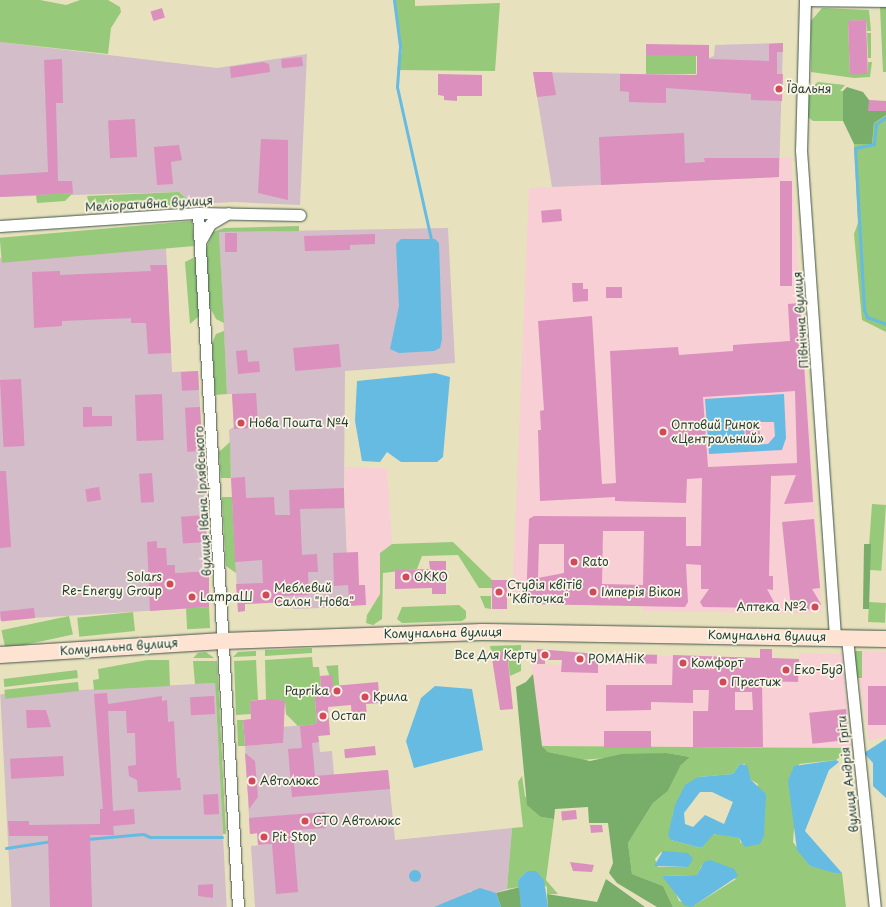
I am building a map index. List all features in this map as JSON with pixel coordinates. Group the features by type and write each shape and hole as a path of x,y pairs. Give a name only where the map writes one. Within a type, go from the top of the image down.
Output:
{"main road":[{"name":"Комунальна вулиця","path":"0,655 224,641 508,632 886,639"}],"street":[{"path":"805,0 886,1"},
{"name":"Північна вулиця","path":"805,0 801,150 841,638"},
{"name":"Меліоративна вулиця","path":"0,226 198,213 300,215"},
{"name":"вулиця Івана Ірлявського","path":"198,213 224,641 238,907"},
{"path":"200,242 210,224 228,213"},
{"name":"вулиця Андрія Гріги","path":"841,638 875,907"}],"shaded area":[{"path":"0,42 217,68 307,54 300,205 235,202 193,204 179,192 0,197"},
{"path":"783,43 779,177 552,187 533,72 695,75 705,67 706,59 714,56 715,45"},
{"name":"Оптовий Ринок «Центральний»","path":"791,157 822,614 818,610 810,614 643,611 643,606 512,603 529,188 779,177 779,158"},
{"path":"448,228 455,363 345,371 344,488 349,607 293,609 293,602 246,604 237,590 229,430 234,427 232,394 227,394 219,232"},
{"path":"166,248 172,372 198,371 209,571 175,573 178,609 0,620 0,258"},
{"path":"344,467 387,468 392,544 380,553 380,604 349,606"},
{"path":"855,651 886,652 886,736 869,741"},
{"path":"562,653 799,659 799,653 842,654 851,748 542,746 531,664 561,665"},
{"path":"215,683 227,907 11,907 0,694"},
{"path":"317,724 320,752 332,751 334,775 388,770 395,840 512,828 507,889 496,893 470,891 466,897 434,907 255,907 251,846 271,844 270,832 250,834 245,746 283,743 282,727"}],"green space":[{"path":"0,0 40,0 66,5 80,0 108,0 120,7 121,12 111,28 108,54 0,42"},
{"path":"395,0 415,0 415,6 500,3 495,71 397,70 402,51"},
{"path":"880,7 886,7 886,72 883,72"},
{"path":"822,8 869,10 871,31 867,31 866,20 848,21 850,74 868,74 868,62 872,62 870,77 854,78 811,72 811,21"},
{"path":"867,33 871,33 871,58 868,58"},
{"path":"646,55 696,55 696,74 646,74"},
{"path":"818,82 845,85 840,91 843,91 843,121 813,121 808,117 807,91"},
{"path":"847,87 863,92 869,100 869,111 886,111 886,115 874,123 872,144 854,144 843,121 843,91"},
{"path":"886,115 886,332 862,320 854,234 858,223 854,144 872,144 874,123"},
{"path":"179,192 193,204 99,210 90,207 87,196"},
{"path":"73,193 65,201 37,203 36,195"},
{"path":"192,221 194,246 2,263 0,238"},
{"path":"299,226 299,231 219,232 224,323 216,319 209,305 206,249 213,232 224,228"},
{"path":"195,257 199,316 190,324 185,262"},
{"path":"224,331 227,394 215,395 212,343 216,334"},
{"path":"230,442 231,478 221,478 219,452"},
{"path":"222,497 232,497 236,573 226,566"},
{"path":"872,504 886,505 881,571 867,570"},
{"path":"453,542 492,580 492,588 479,588 458,555 422,556 417,569 383,573 382,619 373,625 366,623 367,615 380,594 380,553 392,544"},
{"path":"864,544 871,544 869,609 863,609"},
{"path":"480,596 491,596 491,609 485,608"},
{"path":"869,602 886,603 885,623 868,622"},
{"path":"459,605 466,611 466,618 462,621 402,623 397,619 402,607"},
{"path":"209,607 210,628 187,629 186,608"},
{"path":"133,612 135,631 79,637 77,618"},
{"path":"69,616 73,635 5,649 2,630"},
{"path":"521,645 521,671 510,676 507,651 491,652 490,646"},
{"path":"312,648 312,653 265,656 265,650"},
{"path":"256,651 256,656 233,657 238,652"},
{"path":"855,651 862,651 862,678 855,678"},
{"path":"206,652 214,658 193,658 198,653"},
{"path":"312,657 313,667 319,667 321,687 314,687 317,724 298,726 286,714 285,701 266,700 265,660"},
{"path":"147,660 169,660 170,686 94,690 93,680 99,679 98,669"},
{"path":"256,660 258,700 250,701 251,714 236,715 234,661"},
{"path":"193,661 217,661 226,834 223,834 215,683 195,684"},
{"path":"338,665 339,685 333,686 326,666"},
{"path":"77,670 78,678 5,687 4,679"},
{"path":"533,674 542,746 548,752 590,761 622,754 667,753 690,757 681,765 668,791 653,803 628,843 632,874 663,886 673,907 657,907 617,883 609,873 613,863 608,823 589,823 588,807 555,809 554,819 541,817 527,805 516,687 526,682"},
{"path":"78,682 79,691 5,699 4,690"},
{"path":"237,720 243,720 245,746 238,746"},
{"path":"542,746 851,748 836,760 799,764 793,842 810,866 842,873 846,907 673,907 663,886 632,874 628,843 653,803 668,791 681,765 690,757 667,753 582,760 548,752","holes":["740,764 745,764 751,780 758,784 741,844 739,838 717,834 710,835 701,848 671,840 673,813 698,777 733,774","661,852 688,867 658,867 655,859","702,865 736,879 695,905 679,901 673,887 662,876 697,875"]},
{"path":"522,776 525,796 541,817 554,819 546,880 558,894 547,894 547,887 527,871 518,880 520,887 507,889 512,828 523,827 518,782"},
{"path":"606,879 645,907 548,907 547,894 597,902"},
{"path":"520,887 521,907 501,907 496,893"}],"water":[{"path":"401,239 435,239 439,243 442,339 440,348 434,351 399,353 390,349 399,306 396,244"},
{"path":"435,373 450,377 443,457 437,462 401,462 387,452 380,462 362,461 355,421 357,381"},
{"path":"784,394 786,438 782,450 709,454 705,399","holes":["744,422 774,422 775,436 768,444 751,445 745,440"]},
{"path":"435,686 472,689 483,750 414,768 406,741 421,698"},
{"path":"886,739 886,798 873,786 873,763 864,753"},
{"path":"836,760 839,762 829,770 805,831 842,873 835,873 810,866 797,850 788,781 794,766"},
{"path":"740,764 747,765 751,780 766,794 764,836 760,844 745,847 739,838 714,834 701,848 671,840 668,835 675,805 685,785 698,777 733,774","holes":["700,792 712,792 733,802 724,824 705,815 693,827 685,824 684,813"]},
{"path":"663,851 688,853 693,859 688,867 654,866"},
{"path":"710,860 734,869 738,876 692,907 685,906 662,876 697,875 704,862"},
{"path":"413,870 417,870 421,876 417,882 413,882 409,878 409,874"},
{"path":"527,871 536,871 544,880 548,907 521,907 518,880"},
{"path":"480,888 496,893 501,907 434,907"}],"building":[{"path":"162,8 165,18 153,21 151,12"},
{"path":"866,20 868,74 850,75 848,21"},
{"path":"783,43 783,52 777,52 777,74 783,74 782,101 751,100 751,94 666,88 666,103 629,102 629,92 620,91 620,74 697,75 697,56 646,55 646,44 709,45 709,59 769,61 769,44"},
{"path":"302,57 303,66 282,68 281,59"},
{"path":"62,59 63,103 56,103 58,181 72,181 73,193 0,197 0,175 48,172 44,60"},
{"path":"263,62 269,64 270,72 231,78 230,67"},
{"path":"533,72 552,72 556,95 537,97"},
{"path":"438,74 482,75 482,96 457,96 457,101 444,100 444,96 438,95"},
{"path":"869,100 886,101 886,111 868,111"},
{"path":"135,119 137,157 110,158 108,120"},
{"path":"684,133 685,163 705,162 704,158 779,158 779,177 601,185 599,137"},
{"path":"261,139 288,140 288,200 258,193"},
{"path":"179,145 182,160 171,162 173,184 157,185 154,147"},
{"path":"780,181 792,181 792,286 780,286"},
{"path":"561,209 562,221 542,223 541,211"},
{"path":"225,233 237,233 237,252 225,252"},
{"path":"375,234 375,244 350,245 350,250 305,251 304,236"},
{"path":"150,265 167,265 171,353 148,354 146,323 131,323 131,318 62,321 62,326 34,328 32,272 60,271 60,275 151,271"},
{"path":"572,283 583,283 583,289 588,289 588,301 573,302"},
{"path":"606,287 622,287 622,298 606,298"},
{"path":"800,303 813,502 784,504 796,475 771,476 769,576 773,576 773,590 767,589 775,604 772,608 703,607 700,602 709,589 701,589 701,565 686,564 688,602 685,607 526,604 529,519 534,516 686,517 686,546 701,546 702,478 687,479 686,503 615,501 615,497 540,501 538,430 541,430 540,411 544,410 538,321 592,316 602,484 616,483 610,351 678,347 679,355 733,351 733,345 790,341 788,304","holes":["795,391 797,463 708,467 703,397","603,531 644,531 643,585 602,584","539,544 564,544 564,573 538,578"]},
{"path":"339,344 341,367 295,371 293,348"},
{"path":"247,350 248,362 259,361 260,372 238,374 236,351"},
{"path":"198,371 199,390 182,391 181,372"},
{"path":"21,379 25,446 4,447 0,380"},
{"path":"256,393 258,423 249,424 249,428 234,429 232,394"},
{"path":"162,394 164,440 137,441 135,395"},
{"path":"83,407 92,407 92,416 112,416 112,426 83,427"},
{"path":"200,407 202,451 187,452 185,408"},
{"path":"759,422 760,435 746,436 745,423"},
{"path":"0,471 6,471 11,547 0,548"},
{"path":"152,473 154,502 141,503 139,474"},
{"path":"245,477 246,498 274,497 275,515 290,515 289,490 344,488 344,508 300,509 302,555 317,554 318,572 308,572 309,595 283,596 283,602 245,604 245,611 238,612 236,584 263,583 262,560 235,562 231,478"},
{"path":"99,487 101,500 87,502 85,489"},
{"path":"205,515 207,542 183,544 181,517"},
{"path":"814,519 820,588 812,589 821,604 818,610 791,608 782,522"},
{"path":"157,541 157,548 166,548 167,565 175,565 175,573 209,571 209,607 150,611 147,542"},
{"path":"358,552 359,585 365,585 366,605 349,606 348,585 334,586 333,553"},
{"path":"429,561 446,561 446,594 432,594 432,588 395,589 395,570 430,569"},
{"name":"Студія квітів \"Квіточка\"","path":"492,580 507,580 507,609 492,609"},
{"path":"34,608 35,618 1,621 0,612"},
{"name":"РОМАНіК","path":"537,649 598,654 598,673 561,672 562,660 545,660 545,664 537,664"},
{"path":"760,649 772,649 772,658 799,659 798,682 762,681 763,747 693,747 693,711 708,711 709,690 693,690 693,703 651,702 651,710 606,711 606,685 672,685 673,655 760,658","holes":["735,692 752,692 753,710 735,710"]},
{"path":"507,651 513,709 500,710 491,652"},
{"path":"618,654 657,655 657,664 618,663"},
{"path":"332,675 333,686 378,682 380,703 366,704 367,719 352,720 351,705 328,707 330,735 318,736 319,742 312,743 315,776 388,770 390,789 292,797 288,749 302,748 300,726 317,724 314,687 321,687 320,676"},
{"path":"868,686 886,686 886,725 868,725"},
{"path":"107,693 108,704 162,696 162,701 167,700 168,722 174,721 177,778 180,778 181,790 138,792 137,780 129,776 128,766 136,765 135,733 127,733 126,711 108,711 113,811 134,809 135,824 113,826 114,835 90,835 92,907 50,907 48,836 9,836 8,821 29,821 29,825 100,824 100,809 103,809 94,694"},
{"path":"214,696 215,714 191,715 190,697"},
{"path":"271,699 285,701 283,743 245,746 243,720 251,719 250,701"},
{"path":"846,709 849,740 812,744 809,713"},
{"path":"26,710 46,710 51,727 27,728"},
{"path":"604,731 651,731 651,748 604,748"},
{"path":"375,746 376,755 345,758 344,749"},
{"name":"Автолюкс","path":"245,753 255,761 258,797 249,809"},
{"path":"63,756 64,776 11,779 10,759"},
{"path":"218,794 219,814 204,815 203,795"},
{"path":"576,810 577,819 562,821 561,812"},
{"path":"325,812 326,828 293,830 298,892 276,894 272,844 258,845 257,833 250,834 249,818"},
{"path":"590,825 602,825 603,832 591,833"},
{"path":"570,862 594,865 592,872 573,871"},
{"path":"213,884 213,898 198,896 198,885"}],"waterway":[{"path":"394,0 400,46 397,87 431,239"},
{"path":"886,117 876,124 874,144 855,148 864,310 867,317 886,324"},
{"path":"87,839 143,834 150,837 222,837"},
{"path":"6,848 52,841"}],"place":[{"name":"Їдальня","path":"779,89"},
{"name":"Нова Пошта №4","path":"241,423"},
{"name":"Оптовий Ринок «Центральний»","path":"663,432"},
{"name":"Rato","path":"574,562"},
{"name":"ОККО","path":"406,577"},
{"name":"Solars Re-Energy Group","path":"170,584"},
{"name":"Студія квітів \"Квіточка\"","path":"499,592"},
{"name":"Імперія Вікон","path":"593,592"},
{"name":"Меблевий Салон \"Нова\"","path":"266,595"},
{"name":"LampaШ","path":"192,597"},
{"name":"Аптека №2","path":"815,607"},
{"name":"Все Для Керту","path":"545,655"},
{"name":"РОМАНіК","path":"580,659"},
{"name":"Комфорт","path":"683,663"},
{"name":"Еко-Буд","path":"786,670"},
{"name":"Престиж","path":"723,682"},
{"name":"Paprika","path":"337,691"},
{"name":"Крила","path":"365,697"},
{"name":"Остап","path":"323,716"},
{"name":"Автолюкс","path":"252,781"},
{"name":"СТО Автолюкс","path":"305,821"},
{"name":"Pit Stop","path":"264,837"}]}
